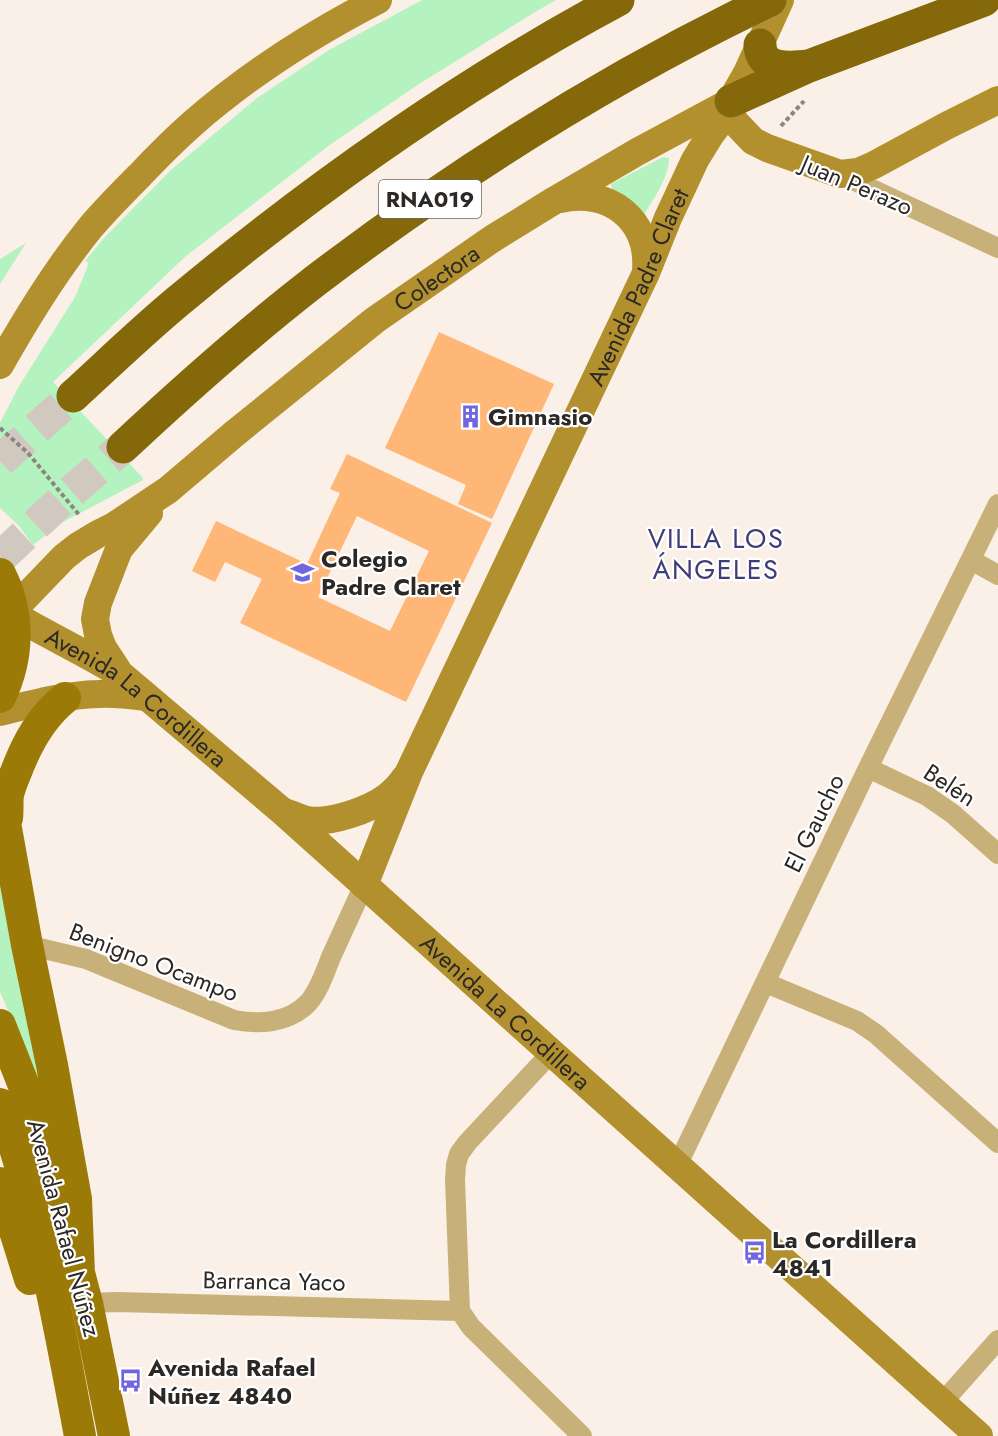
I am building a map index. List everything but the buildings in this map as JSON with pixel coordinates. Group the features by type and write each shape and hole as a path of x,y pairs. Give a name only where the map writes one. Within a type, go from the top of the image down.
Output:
{"highway":[{"name":"RNA019","path":"73,396 176,303 300,205 422,118 538,45 618,0"},
{"name":"RNA019","path":"123,447 247,336 384,230 542,124 677,47 770,0"},
{"path":"730,105 809,66 984,0"},
{"path":"760,60 787,68 809,66"}],"main road":[{"path":"0,365 58,271 91,228 123,192 193,123 271,63 350,8 378,0"},
{"name":"Avenida Padre Claret","path":"364,885 409,772 646,273 695,160 760,60 780,0"},
{"path":"840,174 858,172 881,162 998,100"},
{"name":"Juan Perazo","path":"730,105 734,121 753,141 840,174"},
{"name":"Colectora","path":"168,490 375,321 492,239 637,152 730,105"},
{"path":"555,200 579,196 591,197 611,203 621,209 633,221 642,239 647,260 646,273"},
{"path":"14,612 64,557 168,490"},
{"path":"120,674 103,648 98,635 95,619 98,603 119,549 168,490"},
{"path":"0,574 14,612 14,647 0,702 34,703 98,694 146,697"},
{"name":"Avenida La Cordillera","path":"14,612 40,630 120,674 282,811 979,1436"},
{"path":"6,831 8,793 20,761 38,726 65,698"},
{"name":"Avenida Padre Claret","path":"282,811 307,820 334,819 379,802 399,786 409,772"},
{"path":"0,795 76,1199 83,1289"},
{"name":"Avenida Rafael Núñez","path":"0,1025 30,1101 52,1173 83,1289 114,1436"},
{"name":"Avenida Rafael Núñez","path":"0,1104 15,1146 42,1248 79,1435"},
{"path":"0,1183 8,1240 79,1435"}],"street":[{"name":"Juan Perazo","path":"840,174 998,248"},
{"name":"El Gaucho","path":"678,1166 868,768 998,504"},
{"path":"971,560 998,575"},
{"name":"Belén","path":"868,768 927,796 953,814 998,854"},
{"name":"Benigno Ocampo","path":"27,945 86,959 234,1020 250,1023 274,1021 292,1014 308,1003 319,985 364,885"},
{"path":"766,983 857,1021 876,1034 998,1143"},
{"path":"551,1053 459,1154 455,1180 460,1311 471,1327 582,1436"},
{"name":"Barranca Yaco","path":"83,1289 118,1302 460,1311"},
{"path":"942,1403 998,1340"}],"path":[{"path":"767,148 779,127 811,92 812,77 809,66"},
{"path":"0,428 28,453 82,519 98,534"}],"green space":[{"path":"422,0 556,0 419,84 331,144 186,256 53,382 143,480 63,522 33,545 18,525 0,508 0,423 19,386 75,297 87,268 88,262 85,261 104,238 171,170 257,98 329,50"},
{"path":"663,157 669,158 666,173 643,216 612,190 611,184"},
{"path":"26,243 0,284 0,259"},
{"path":"0,877 56,1133 0,992"}],"tunnel":[{"path":"0,461 73,396"},
{"path":"0,558 123,447"}],"place":[{"name":"Gimnasio","path":"470,416"},
{"name":"Colegio Padre Claret","path":"303,572"},
{"name":"La Cordillera 4841","path":"754,1253"},
{"name":"Avenida Rafael Núñez 4840","path":"130,1381"}],"district":[{"name":"VILLA LOS ÁNGELES","path":"716,554"}]}
